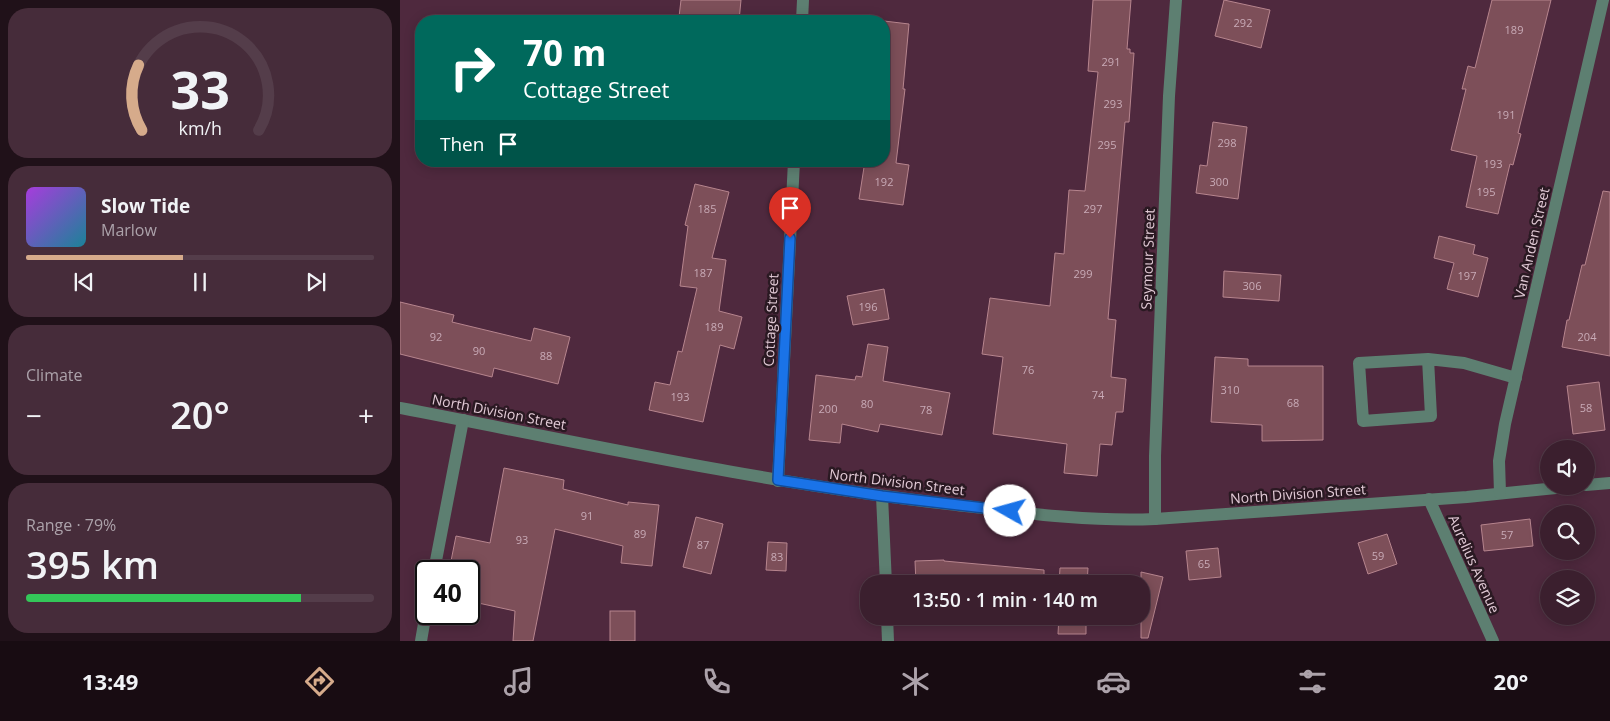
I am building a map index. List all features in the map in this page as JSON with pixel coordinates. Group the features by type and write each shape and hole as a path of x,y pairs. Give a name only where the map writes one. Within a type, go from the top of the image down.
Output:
{"street":[{"path":"802,15 803,0"},
{"name":"Seymour Street","path":"1155,519 1155,456 1169,96 1176,0"},
{"name":"Van Anden Street","path":"1500,493 1499,461 1516,378 1603,0"},
{"name":"Cottage Street","path":"778,480 794,167"},
{"path":"1428,359 1432,416 1363,421 1359,364 1428,359 1464,363 1516,378"},
{"name":"North Division Street","path":"400,408 778,480 882,496 1066,518 1112,521 1155,519 1540,489"},
{"path":"436,560 463,420"},
{"path":"1595,484 1610,483"},
{"path":"882,496 886,575"},
{"name":"Aurelius Avenue","path":"1429,499 1493,641"},
{"path":"421,641 424,625"},
{"path":"887,625 888,641"}],"building":[{"path":"681,0 741,0 740,15 679,15"},
{"path":"1093,0 1131,0 1127,49 1130,49 1130,53 1134,53 1129,122 1125,122 1108,319 1116,320 1111,377 1126,379 1123,412 1116,412 1112,445 1100,444 1097,476 1064,473 1067,444 993,434 1003,357 982,354 990,298 1050,306 1055,253 1064,254 1069,190 1085,191 1098,72 1088,71"},
{"path":"1224,0 1270,10 1261,48 1215,36"},
{"path":"1492,0 1551,0 1518,133 1521,134 1513,165 1510,164 1498,214 1466,207 1477,156 1451,150 1466,89 1462,89 1468,66 1475,68"},
{"path":"890,22 909,24 903,89 905,89 896,163 909,165 903,205 859,199 864,167 890,167"},
{"path":"1213,122 1247,127 1238,199 1196,193 1200,165 1207,166"},
{"path":"695,184 729,192 712,258 726,260 719,311 742,317 734,349 720,345 703,422 649,410 655,382 670,385 678,351 682,352 697,288 680,286 688,226 685,225"},
{"path":"1603,191 1610,192 1610,356 1562,347 1567,320 1569,320 1582,265 1585,265"},
{"path":"1439,236 1475,245 1473,254 1488,258 1478,297 1447,289 1454,263 1434,258"},
{"path":"1224,271 1281,275 1279,301 1223,297"},
{"path":"884,289 889,319 853,325 847,296"},
{"path":"400,302 454,315 452,322 531,341 534,328 570,337 558,384 494,368 492,377 400,354"},
{"path":"868,344 888,347 883,381 950,393 942,435 880,424 878,432 842,424 840,443 809,440 816,375 855,380 856,376 862,377"},
{"path":"1215,357 1248,359 1248,366 1323,366 1323,440 1262,441 1262,425 1211,422"},
{"path":"1599,382 1605,430 1573,434 1567,386"},
{"path":"504,468 564,480 563,489 628,505 628,502 659,505 652,566 621,563 623,546 555,529 533,641 513,641 515,611 480,603 480,560 451,560 456,536 490,543"},
{"path":"696,517 723,524 711,574 683,567"},
{"path":"1530,519 1533,546 1484,551 1481,525"},
{"path":"1387,534 1397,564 1368,574 1358,543"},
{"path":"768,542 787,543 786,571 766,570"},
{"path":"1218,548 1221,577 1189,580 1186,551"},
{"path":"944,560 1044,570 1044,575 916,575 915,561"},
{"path":"1060,568 1088,568 1088,575 1060,575"},
{"path":"1141,572 1163,577 1148,638 1141,638 1141,625 1150,625 1150,575 1141,575"},
{"path":"610,611 635,611 635,641 610,641"},
{"path":"1058,625 1086,625 1086,634 1058,634"}],"route":[{"path":"790,238 778,480 882,496 1010,511"}]}
